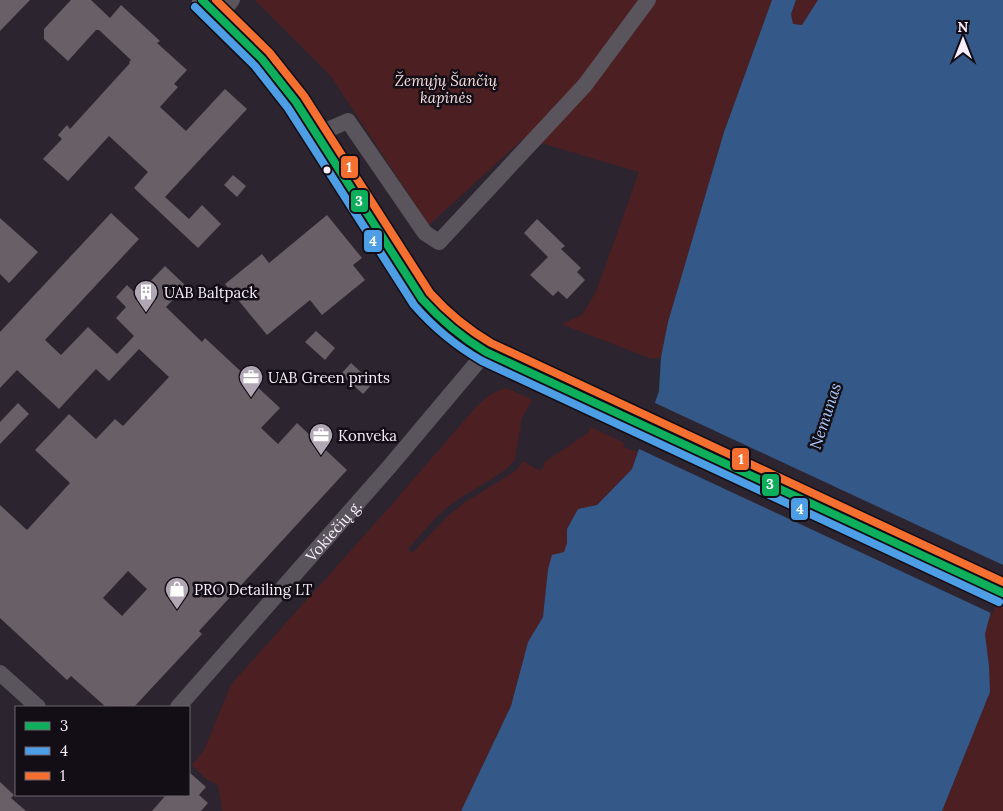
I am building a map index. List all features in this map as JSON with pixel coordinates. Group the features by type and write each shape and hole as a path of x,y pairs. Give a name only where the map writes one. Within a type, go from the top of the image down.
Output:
{"main road":[{"path":"202,0 262,59 296,102 422,300 443,323 486,352 1003,593"}],"street":[{"path":"219,17 232,0"},
{"path":"318,134 348,121 425,233 439,242 585,85 648,0"},
{"name":"Vokiečių g.","path":"179,706 390,466 486,352"},
{"path":"0,673 37,706"}],"green space":[{"name":"Žemųjų Šančių kapinės","path":"255,0 772,0 724,132 668,322 661,357 652,359 561,324 582,315 596,292 639,172 524,138 429,225 330,75"},
{"path":"796,0 818,0 802,25 793,24 791,14"},
{"path":"507,388 532,400 522,418 515,460 488,482 457,500 443,511 408,549 412,553 449,515 464,503 517,470 523,461 540,471 545,465 543,463 588,433 591,427 624,443 623,447 638,452 632,469 597,505 578,509 567,529 567,543 564,552 548,569 543,617 528,642 511,706 461,811 222,811 218,785 206,779 192,765 204,750 234,681 386,511 473,410 492,394"},
{"path":"1003,566 1003,811 942,811 990,692 985,634"}],"water":[{"name":"Nemunas","path":"772,0 796,0 791,14 793,24 802,25 818,0 1003,0 1003,566 985,634 990,692 942,811 461,811 511,706 528,642 543,617 548,569 552,555 564,552 567,543 567,529 578,509 597,505 632,469 659,391 661,357 668,322 724,132"}],"pier":[{"path":"653,402 1003,565 1003,576 993,614 637,448"}],"building":[{"path":"0,0 30,0 0,31"},
{"path":"71,0 91,0 110,18 121,5 160,41 157,43 187,70 174,84 178,87 160,107 186,131 225,89 247,109 165,197 189,219 202,205 221,224 198,248 134,188 148,172 109,136 68,181 43,159 62,139 58,135 67,125 70,129 131,60 99,30 96,30 68,61 44,39 44,29"},
{"path":"233,175 246,186 237,197 224,185"},
{"path":"111,213 139,239 45,340 61,355 88,327 117,354 134,336 116,318 126,307 116,297 127,285 137,295 165,266 186,286 166,307 202,342 205,338 280,408 261,428 278,444 297,423 347,470 199,631 202,634 135,706 105,706 71,676 67,680 0,618 0,505 27,530 70,483 35,450 69,414 96,439 115,419 123,426 169,377 139,349 109,381 96,369 59,409 17,370 0,388 0,332","holes":["128,571 147,589 122,616 103,598"]},
{"path":"327,215 362,258 353,265 365,280 322,315 310,300 267,335 225,284 262,254 269,263"},
{"path":"0,218 38,252 9,283 0,274"},
{"path":"537,219 565,246 561,249 581,268 577,272 585,280 567,299 558,291 553,296 530,275 548,257 524,233"},
{"path":"316,331 335,348 325,360 305,342"},
{"path":"351,363 373,383 363,394 341,374"},
{"path":"18,403 29,414 0,444 0,422"},
{"path":"190,773 206,787 199,795 208,803 201,811 152,811 165,796 190,796"},
{"path":"0,782 14,795 11,798 26,811 0,811"}],"transit line":[{"name":"3","path":"202,0 262,59 296,102 422,299 460,334 486,352 1003,593"},
{"name":"1","path":"216,0 269,52 304,96 430,293 451,314 482,338 1003,582"},
{"name":"4","path":"195,7 255,66 288,108 414,305 437,329 454,343 482,361 999,602"}],"place":[{"name":"UAB Baltpack","path":"146,313"},
{"name":"UAB Green prints","path":"251,398"},
{"name":"Konveka","path":"321,456"},
{"name":"PRO Detailing LT","path":"177,610"}]}
